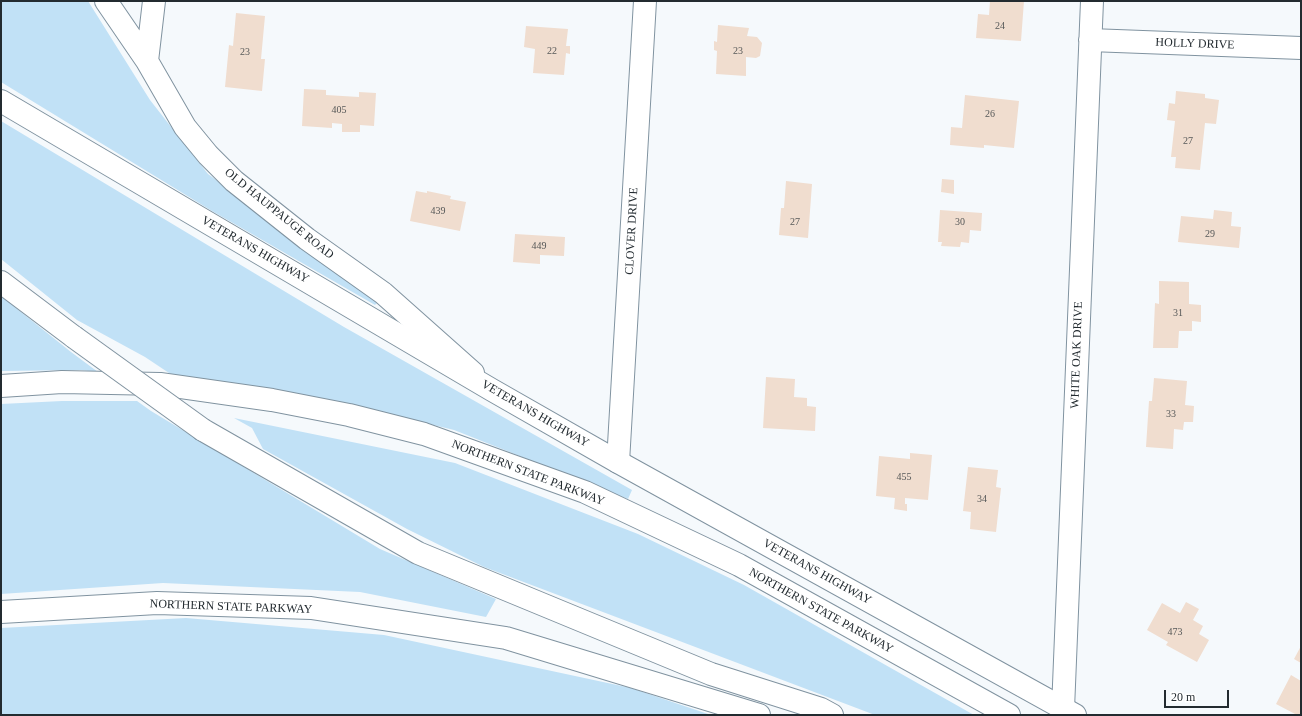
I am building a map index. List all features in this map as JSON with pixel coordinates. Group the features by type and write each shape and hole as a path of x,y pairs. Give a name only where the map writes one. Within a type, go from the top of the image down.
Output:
{"main road":[{"name":"OLD HAUPPAUGE ROAD","path":"106,1 148,61 185,127 208,155 234,181 307,238 383,293 492,390"},
{"path":"148,61 154,1"},
{"name":"CLOVER DRIVE","path":"618,462 644,1"},
{"name":"WHITE OAK DRIVE","path":"1069,712 1092,1"},
{"name":"HOLLY DRIVE","path":"1090,40 1301,48"},
{"name":"VETERANS HIGHWAY","path":"1,101 492,390 618,462 1069,712"},
{"path":"1,282 74,337 203,430 418,553 711,674 821,709 832,715"},
{"name":"NORTHERN STATE PARKWAY","path":"1,386 62,382 160,384 272,400 349,415 424,434 585,492 739,565 1009,715"},
{"name":"NORTHERN STATE PARKWAY","path":"1,612 157,604 311,608 506,638 759,715"}],"shaded area":[{"path":"1,1 88,1 150,100 208,174 379,301 375,305 212,211 1,82"},
{"path":"1,121 344,327 632,490 628,499 454,430 327,399 175,377 145,357 77,320 1,259"},
{"path":"1,296 98,372 81,370 1,371"},
{"path":"62,401 137,401 151,411 380,549 496,599 486,617 360,592 163,583 1,594 1,404"},
{"path":"234,418 455,463 638,534 744,585 974,715 875,715 484,567 407,529 263,449 252,428"},
{"path":"186,618 384,635 631,688 711,715 1,715 1,628"}],"building":[{"path":"990,1 1024,1 1021,41 976,38 978,14 989,15"},
{"path":"236,13 265,16 261,59 265,59 262,91 225,87 229,45 233,46"},
{"path":"718,25 749,28 747,36 757,37 762,43 760,56 756,58 746,57 746,76 716,74 717,51 714,50 714,41 717,42"},
{"path":"526,26 568,29 566,46 570,46 570,54 566,53 564,75 533,73 535,49 524,47"},
{"path":"304,89 326,90 326,95 359,97 359,92 376,93 374,126 360,125 360,132 342,132 342,124 332,123 332,128 302,126"},
{"path":"1176,91 1205,94 1205,98 1219,100 1216,124 1205,123 1200,170 1175,168 1176,157 1171,157 1175,121 1167,120 1169,103 1175,104"},
{"path":"965,95 1019,101 1014,148 984,145 984,148 950,145 951,127 962,128"},
{"path":"942,179 954,180 954,194 941,192"},
{"path":"786,181 812,184 808,238 779,235 781,208 784,208"},
{"path":"416,191 427,193 427,191 451,196 450,199 466,202 460,231 410,221"},
{"path":"940,210 982,213 981,231 970,230 969,243 961,242 960,247 941,246 942,242 938,242"},
{"path":"1214,210 1232,212 1231,226 1241,227 1239,248 1178,242 1181,216 1213,219"},
{"path":"515,234 565,237 564,256 540,255 540,264 513,262"},
{"path":"1159,281 1189,282 1189,304 1201,305 1201,322 1192,321 1192,331 1179,331 1178,348 1153,348 1155,303 1159,304"},
{"path":"766,377 795,379 794,397 807,398 807,406 816,407 815,431 763,428"},
{"path":"1154,378 1187,381 1185,405 1194,406 1193,422 1184,422 1183,430 1174,429 1173,449 1146,447 1149,401 1152,401"},
{"path":"910,453 932,455 928,500 905,498 907,511 894,509 895,498 876,496 879,456 910,459"},
{"path":"968,467 998,470 996,487 1001,488 996,532 970,529 971,512 963,511"},
{"path":"1186,602 1199,609 1193,620 1203,626 1199,634 1209,640 1197,662 1166,645 1168,642 1147,630 1162,603 1180,613"},
{"path":"1301,646 1301,663 1294,659"},
{"path":"1291,675 1301,681 1301,715 1297,715 1276,704"}]}
